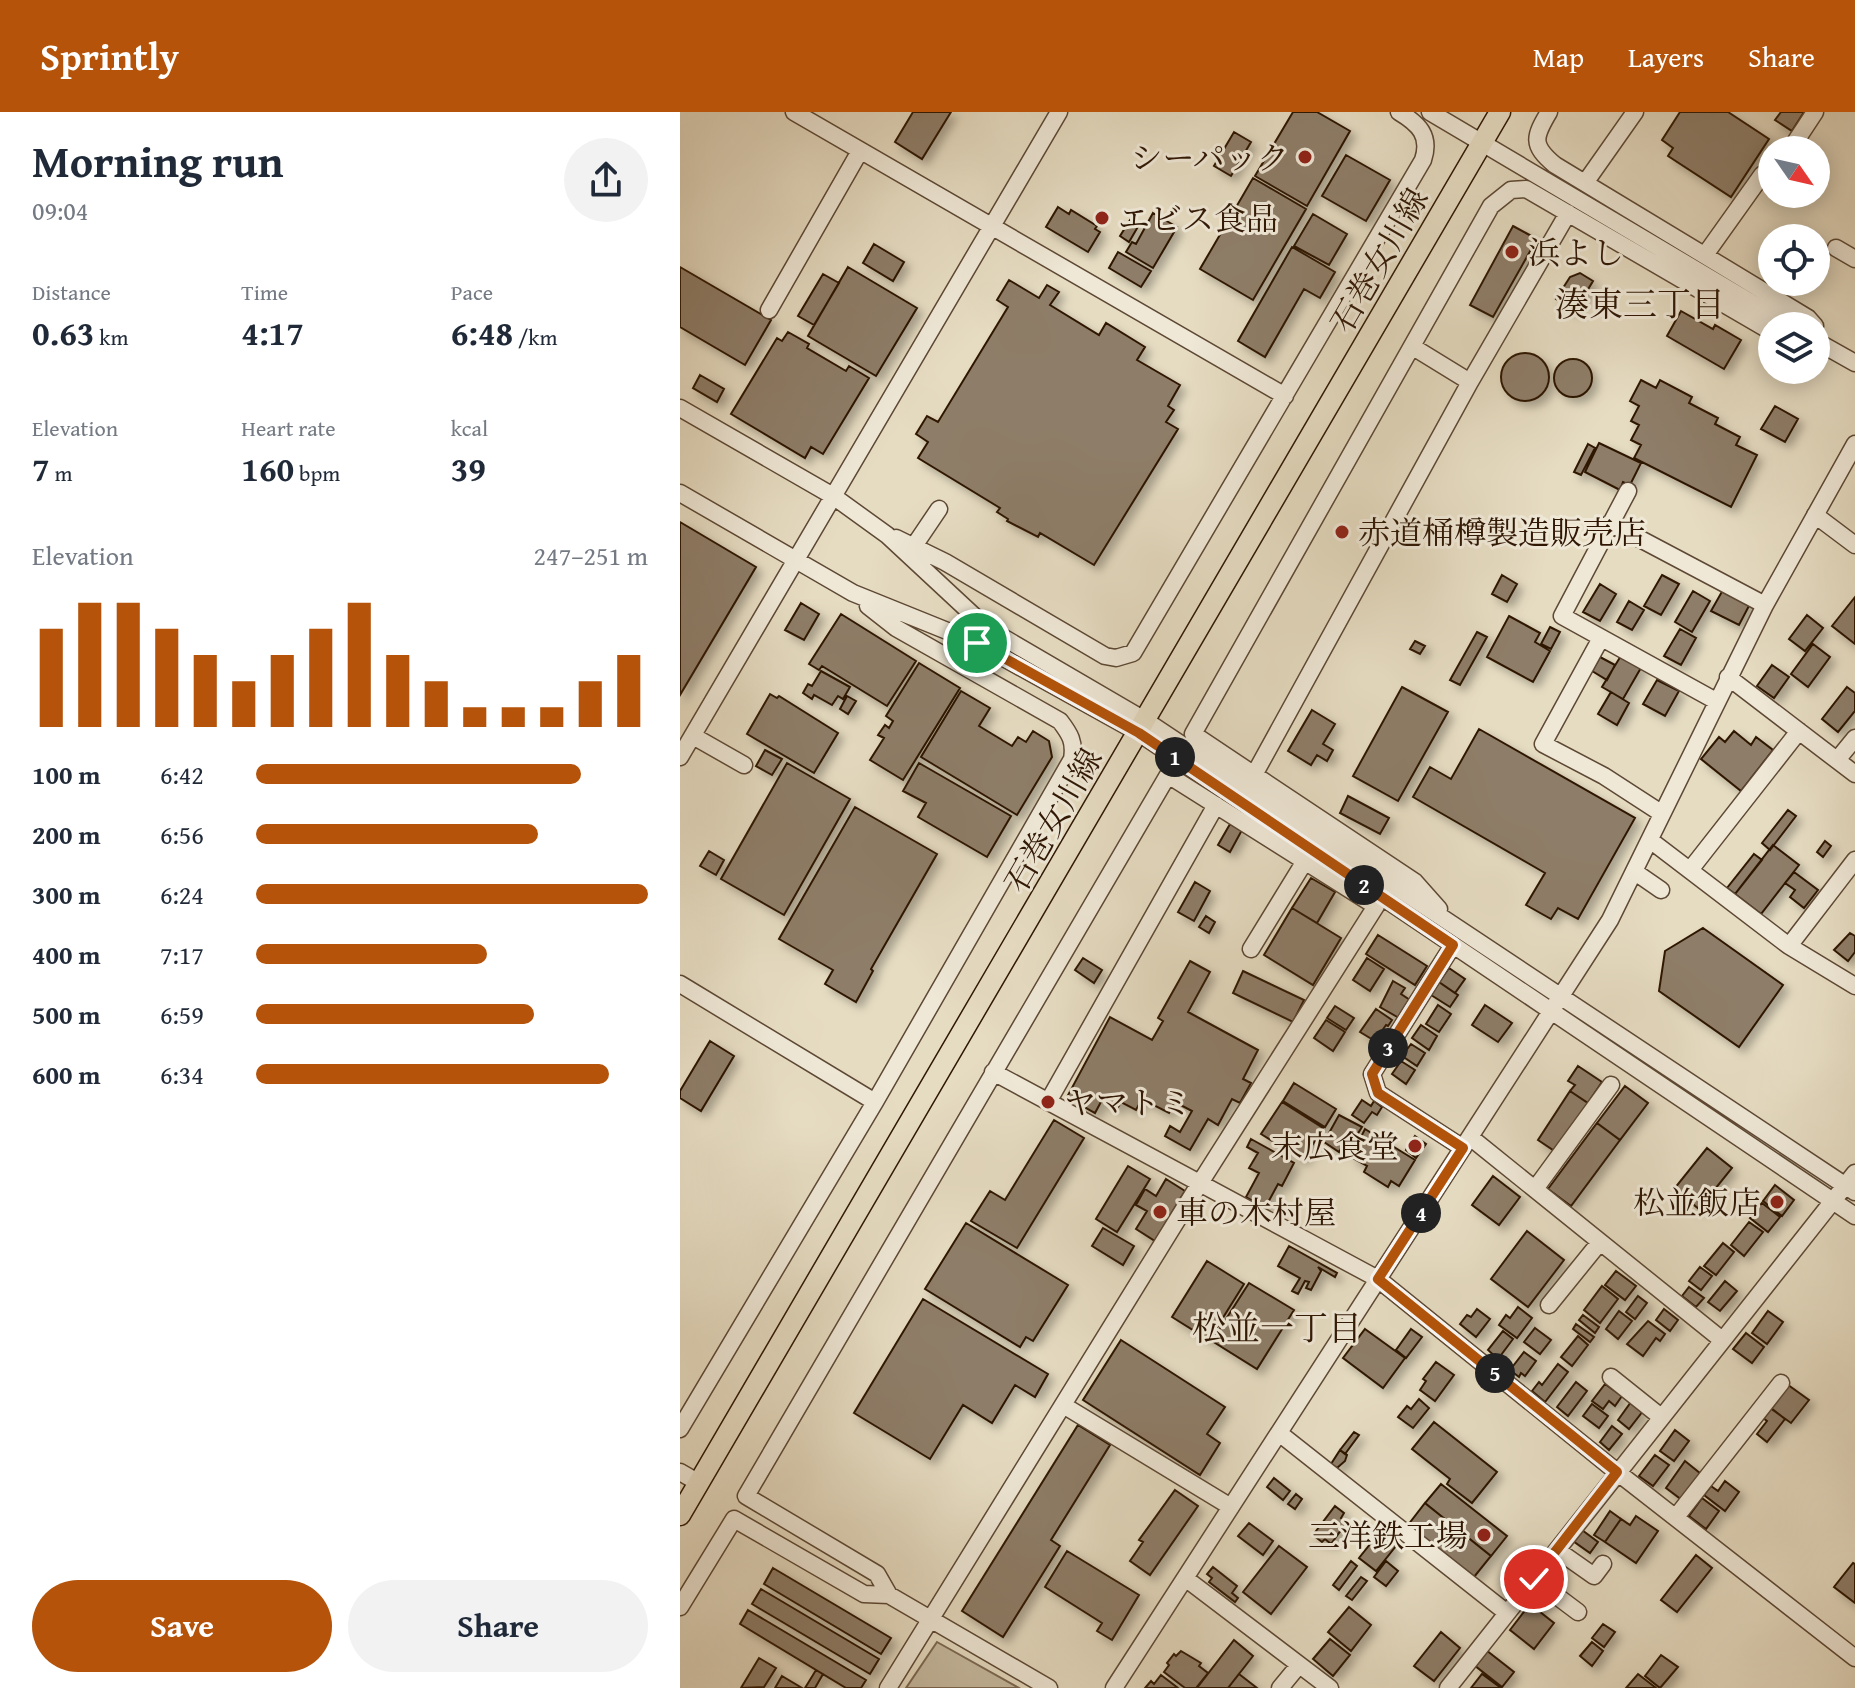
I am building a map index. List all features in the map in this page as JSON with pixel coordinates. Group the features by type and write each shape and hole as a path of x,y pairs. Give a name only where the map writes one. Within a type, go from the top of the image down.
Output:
{"main road":[{"name":"石巻女川線","path":"680,1515 1500,112"}],"street":[{"path":"794,112 1285,396"},
{"path":"680,757 1059,112"},
{"path":"887,535 914,546 1105,656 1124,657 1140,645 1423,160 1427,143 1425,134 1399,112"},
{"path":"1430,112 1767,312"},
{"path":"1549,112 1538,131 1539,151 1555,165 1798,312"},
{"path":"1585,183 1635,112"},
{"path":"1799,136 1815,112"},
{"path":"769,310 860,151"},
{"path":"1705,255 1758,181"},
{"path":"1452,924 1415,882 1193,734 1491,206 1501,195 1511,190 1526,189 1758,324"},
{"path":"1254,775 1470,382 1568,213"},
{"path":"1836,248 1855,259"},
{"path":"1830,346 1834,351"},
{"path":"1413,347 1470,382"},
{"path":"1830,349 1855,363"},
{"path":"1830,350 1834,351"},
{"path":"680,408 833,496 887,535 987,628 1852,1183 1832,1201 1448,1688"},
{"path":"1114,1688 1610,920 1765,605 1855,444"},
{"path":"1628,491 1562,616 1716,701"},
{"path":"680,493 853,593 977,643 1142,727 1446,940 1855,1216"},
{"path":"914,546 939,509"},
{"path":"1815,515 1855,545"},
{"path":"1610,523 1765,605"},
{"path":"680,1429 875,1102 1072,759 1072,737 1060,721 896,628 853,593"},
{"path":"1601,638 1543,744 1604,776 1661,813"},
{"path":"1728,677 1855,774"},
{"path":"1690,870 1799,731"},
{"path":"693,736 744,765"},
{"path":"1837,760 1855,738"},
{"path":"889,1595 877,1574 746,1496 1168,775 1404,923 1446,940"},
{"path":"1048,1102 1216,805"},
{"path":"1650,840 1789,946 1855,986"},
{"path":"1789,946 1855,860"},
{"path":"1251,949 1305,861"},
{"path":"1635,872 1661,890"},
{"path":"888,1688 1200,1183 1376,906"},
{"path":"1446,940 1372,1074 1378,1093 1466,1142 1535,1189 1722,1340"},
{"path":"680,984 875,1102"},
{"path":"993,1072 1378,1279 1617,1472 1855,1658"},
{"path":"1535,1189 1611,1085"},
{"path":"1688,1102 1698,1087"},
{"path":"1549,1305 1600,1242"},
{"path":"1611,1377 1661,1417"},
{"path":"1676,1517 1781,1383"},
{"path":"1063,1405 1231,1507"},
{"path":"1279,1433 1507,1613"},
{"path":"680,1472 699,1483"},
{"path":"680,1607 734,1519 864,1594 889,1595 1049,1688"},
{"path":"1557,1550 1594,1576 1603,1564"},
{"path":"1185,1578 1330,1688"},
{"path":"1534,1579 1578,1612"},
{"path":"1280,1688 1299,1665"}],"shaded area":[{"path":"937,1642 1019,1688 906,1688"}],"building":[{"path":"913,112 951,112 922,159 895,142"},
{"path":"1293,112 1317,112 1350,131 1307,206 1255,176"},
{"path":"1680,112 1728,112 1764,136 1758,136 1758,156 1731,197 1668,156 1673,148 1662,140"},
{"path":"1781,112 1804,112 1792,131 1775,120"},
{"path":"1234,132 1251,142 1231,176 1214,166"},
{"path":"1346,155 1390,180 1366,221 1322,196"},
{"path":"1253,178 1306,209 1253,300 1200,269"},
{"path":"1058,207 1069,214 1071,210 1097,226 1095,229 1100,232 1088,252 1046,227"},
{"path":"1153,213 1177,227 1153,268 1126,252 1132,242 1136,244"},
{"path":"1313,214 1347,234 1329,265 1294,246"},
{"path":"1130,220 1139,225 1129,242 1120,236"},
{"path":"1513,226 1537,239 1493,317 1470,305"},
{"path":"874,244 904,262 893,281 863,263"},
{"path":"1292,247 1335,272 1320,298 1304,289 1265,357 1238,341"},
{"path":"1118,252 1151,271 1141,287 1109,268"},
{"path":"680,267 771,320 745,365 680,327"},
{"path":"848,267 917,308 876,376 808,336"},
{"path":"1580,273 1593,281 1575,311 1556,299 1570,277"},
{"path":"823,274 839,283 814,325 798,316"},
{"path":"1009,280 1039,298 1047,285 1059,292 1050,305 1099,335 1106,323 1145,347 1137,360 1180,385 1168,406 1174,410 1166,422 1178,429 1094,565 1040,533 1038,537 1007,521 997,512 1000,508 918,458 928,442 916,434 927,416 938,422 1008,307 997,300"},
{"path":"1681,311 1741,340 1724,369 1667,336"},
{"path":"788,332 809,344 807,348 846,371 849,366 869,378 823,454 811,447 805,458 731,414 777,338 782,341"},
{"path":"1525,353 1542,360 1549,377 1542,394 1525,401 1508,394 1501,377 1508,360"},
{"path":"1573,359 1587,364 1592,378 1587,392 1573,397 1559,392 1554,378 1559,364"},
{"path":"700,375 724,389 717,402 693,388"},
{"path":"1641,380 1656,388 1660,380 1692,397 1689,403 1718,418 1715,424 1740,437 1736,445 1757,455 1731,507 1634,458 1641,445 1631,440 1639,425 1631,421 1639,406 1630,401"},
{"path":"1775,406 1798,419 1785,442 1761,429"},
{"path":"1599,443 1641,463 1630,485 1623,482 1620,490 1585,472"},
{"path":"1588,444 1595,448 1581,475 1574,472"},
{"path":"680,522 756,567 680,695"},
{"path":"1502,575 1517,584 1507,602 1492,594"},
{"path":"1662,575 1679,584 1661,615 1644,606"},
{"path":"1600,584 1616,594 1600,621 1583,612"},
{"path":"1724,588 1751,602 1739,625 1711,611"},
{"path":"1693,591 1710,601 1692,632 1675,622"},
{"path":"1855,597 1855,644 1832,626"},
{"path":"1629,601 1644,610 1632,630 1617,622"},
{"path":"801,603 819,614 804,640 785,630"},
{"path":"841,614 916,661 887,706 822,666 819,670 809,664"},
{"path":"1807,615 1823,628 1805,651 1789,639"},
{"path":"1509,616 1540,633 1535,642 1550,651 1533,682 1487,657"},
{"path":"1550,627 1560,632 1551,649 1541,644"},
{"path":"1680,629 1696,638 1681,665 1664,656"},
{"path":"1477,632 1487,637 1460,685 1450,680"},
{"path":"1415,641 1425,646 1420,654 1410,649"},
{"path":"1813,644 1830,657 1808,687 1791,674"},
{"path":"1622,654 1642,666 1623,699 1602,687"},
{"path":"1600,657 1615,665 1607,680 1592,671"},
{"path":"919,663 960,688 903,780 870,760 884,738 878,735 885,725 889,728 893,721 886,716"},
{"path":"1772,665 1789,677 1774,698 1757,686"},
{"path":"821,671 850,687 843,699 838,696 832,705 803,693 808,684 812,686"},
{"path":"1657,680 1679,691 1665,716 1643,704"},
{"path":"1402,687 1448,712 1398,801 1353,776"},
{"path":"1847,687 1855,693 1855,711 1838,732 1822,719"},
{"path":"961,691 990,708 979,726 1012,746 1018,737 1026,742 1033,731 1049,741 1052,757 1017,815 921,757"},
{"path":"1611,692 1629,703 1617,725 1598,714"},
{"path":"770,694 779,696 838,733 814,773 747,734"},
{"path":"847,696 856,701 848,714 840,709"},
{"path":"1312,710 1335,724 1323,744 1333,750 1327,761 1317,755 1311,765 1288,751"},
{"path":"1479,729 1635,818 1578,919 1558,908 1551,919 1526,905 1545,873 1413,797 1430,767 1451,779"},
{"path":"1734,731 1751,745 1756,737 1773,750 1741,791 1701,759 1719,737 1725,742"},
{"path":"765,750 782,759 772,775 756,766"},
{"path":"787,763 850,799 784,915 721,879"},
{"path":"919,763 1011,816 987,857 918,817 926,803 903,791"},
{"path":"1348,796 1389,818 1380,834 1340,813"},
{"path":"855,807 937,854 871,969 873,971 856,1002 825,984 833,970 779,939"},
{"path":"1788,810 1796,816 1770,850 1762,843"},
{"path":"1230,824 1242,830 1230,852 1218,845"},
{"path":"1825,841 1831,846 1823,857 1817,852"},
{"path":"1773,845 1799,865 1761,914 1735,894"},
{"path":"709,851 724,860 716,875 700,866"},
{"path":"1754,854 1762,860 1735,894 1727,888"},
{"path":"1794,872 1818,890 1804,908 1790,897 1795,890 1785,883"},
{"path":"1311,878 1335,892 1317,923 1292,908"},
{"path":"1195,882 1210,891 1194,921 1178,912"},
{"path":"1292,908 1341,938 1313,985 1264,955"},
{"path":"1206,916 1215,922 1209,933 1199,927"},
{"path":"1703,928 1783,985 1739,1047 1659,991 1665,951"},
{"path":"1850,933 1855,936 1855,952 1848,961 1834,950"},
{"path":"1378,935 1427,966 1415,985 1366,954"},
{"path":"1083,958 1102,970 1094,983 1075,970"},
{"path":"1367,958 1384,969 1370,991 1353,980"},
{"path":"1190,961 1210,972 1188,1012 1258,1050 1243,1079 1251,1083 1240,1103 1232,1099 1218,1125 1208,1119 1190,1150 1165,1136 1170,1126 1180,1132 1192,1111 1175,1102 1169,1113 1142,1099 1136,1110 1121,1102 1117,1109 1102,1100 1095,1113 1067,1097 1110,1017 1152,1040 1163,1021 1158,1018"},
{"path":"1449,968 1465,979 1455,993 1439,982"},
{"path":"1243,971 1304,1000 1293,1022 1233,993"},
{"path":"1393,981 1405,988 1401,994 1410,1000 1399,1018 1380,1007"},
{"path":"1439,982 1458,995 1450,1007 1431,995"},
{"path":"1438,1005 1451,1014 1439,1032 1426,1024"},
{"path":"1485,1005 1512,1023 1498,1042 1472,1025"},
{"path":"1335,1006 1354,1018 1346,1030 1327,1018"},
{"path":"1376,1009 1392,1020 1375,1041 1360,1032"},
{"path":"1326,1020 1345,1032 1333,1051 1314,1038"},
{"path":"1421,1025 1437,1036 1429,1050 1412,1038"},
{"path":"710,1041 734,1056 701,1111 680,1098 680,1091"},
{"path":"1411,1044 1425,1053 1417,1066 1402,1056"},
{"path":"1401,1061 1415,1070 1406,1084 1392,1074"},
{"path":"1578,1066 1602,1082 1588,1103 1570,1091 1575,1085 1568,1081"},
{"path":"1294,1083 1336,1109 1325,1127 1283,1101"},
{"path":"1625,1086 1648,1103 1620,1140 1597,1123"},
{"path":"1570,1091 1588,1103 1556,1152 1538,1140"},
{"path":"1362,1100 1371,1106 1374,1101 1382,1107 1377,1115 1372,1112 1364,1123 1352,1115"},
{"path":"1282,1102 1323,1128 1303,1160 1261,1134"},
{"path":"1339,1115 1362,1127 1357,1135 1353,1132 1345,1148 1342,1147 1339,1152 1324,1142"},
{"path":"1054,1120 1084,1138 1017,1248 971,1221 990,1191 1005,1200"},
{"path":"1597,1123 1620,1140 1571,1206 1548,1189"},
{"path":"1365,1129 1415,1160 1399,1186 1391,1181 1388,1187 1364,1172 1367,1166 1351,1157"},
{"path":"1415,1136 1426,1144 1416,1158 1406,1150"},
{"path":"1251,1139 1294,1163 1265,1208 1246,1197 1259,1173 1249,1168 1258,1153 1247,1147"},
{"path":"1707,1148 1732,1168 1699,1209 1674,1189"},
{"path":"1128,1166 1150,1179 1117,1232 1096,1219"},
{"path":"1493,1176 1520,1197 1499,1225 1472,1205"},
{"path":"1166,1179 1185,1191 1155,1241 1136,1229 1147,1211 1136,1205 1145,1189 1156,1196"},
{"path":"1775,1185 1794,1200 1782,1216 1763,1201"},
{"path":"1762,1203 1780,1217 1768,1232 1750,1218"},
{"path":"1749,1222 1763,1232 1744,1256 1731,1245"},
{"path":"966,1223 1068,1285 1033,1341 1026,1337 1020,1347 925,1289"},
{"path":"1103,1228 1134,1246 1123,1265 1092,1246"},
{"path":"1527,1231 1564,1260 1528,1307 1491,1279"},
{"path":"1723,1243 1734,1252 1716,1275 1704,1266"},
{"path":"1289,1246 1337,1273 1335,1277 1318,1267 1321,1271 1311,1290 1306,1288 1309,1282 1305,1281 1298,1294 1292,1291 1300,1278 1278,1266"},
{"path":"1207,1261 1244,1284 1209,1340 1172,1317"},
{"path":"1700,1267 1712,1276 1701,1290 1689,1281"},
{"path":"1616,1271 1636,1286 1625,1300 1605,1285"},
{"path":"1725,1281 1737,1291 1720,1311 1708,1302"},
{"path":"1249,1283 1294,1310 1257,1369 1212,1341"},
{"path":"1602,1286 1618,1299 1600,1323 1584,1310"},
{"path":"1689,1287 1704,1298 1696,1307 1682,1296"},
{"path":"1638,1296 1647,1303 1635,1319 1626,1312"},
{"path":"923,1299 1048,1374 1035,1397 1015,1385 992,1423 963,1405 930,1459 854,1413"},
{"path":"1518,1307 1532,1318 1517,1338 1499,1325 1506,1315 1510,1318"},
{"path":"1477,1309 1490,1319 1476,1337 1460,1324"},
{"path":"1664,1309 1678,1320 1670,1331 1656,1320"},
{"path":"1619,1311 1632,1321 1618,1339 1606,1329"},
{"path":"1768,1311 1783,1322 1767,1344 1752,1333"},
{"path":"1583,1315 1599,1327 1595,1333 1579,1320"},
{"path":"1648,1321 1665,1334 1660,1341 1656,1338 1643,1356 1627,1344"},
{"path":"1576,1324 1594,1337 1590,1342 1573,1329"},
{"path":"1535,1328 1551,1340 1540,1354 1524,1342"},
{"path":"1365,1329 1405,1358 1383,1388 1343,1358"},
{"path":"1411,1329 1422,1337 1406,1358 1396,1350"},
{"path":"1503,1331 1513,1339 1498,1359 1488,1350"},
{"path":"1746,1333 1764,1347 1752,1363 1733,1349"},
{"path":"1578,1336 1588,1345 1572,1366 1561,1357"},
{"path":"1121,1340 1225,1407 1207,1434 1220,1443 1200,1475 1083,1400"},
{"path":"1524,1352 1536,1361 1525,1376 1521,1373 1519,1377 1510,1370"},
{"path":"1436,1362 1454,1375 1435,1401 1420,1390 1426,1381 1423,1379"},
{"path":"1558,1364 1568,1372 1545,1402 1532,1391 1539,1382 1542,1385"},
{"path":"1576,1382 1587,1391 1568,1416 1557,1407"},
{"path":"1784,1382 1809,1400 1791,1423 1766,1405"},
{"path":"1605,1384 1622,1396 1615,1406 1609,1401 1603,1409 1592,1401"},
{"path":"1419,1399 1429,1408 1413,1428 1398,1417 1407,1406 1411,1409"},
{"path":"1631,1402 1643,1411 1629,1429 1618,1420"},
{"path":"1592,1404 1608,1416 1599,1428 1583,1416"},
{"path":"1771,1408 1785,1419 1767,1442 1757,1434 1767,1421 1763,1418"},
{"path":"1434,1422 1497,1472 1472,1503 1447,1484 1450,1479 1412,1449"},
{"path":"1078,1425 1110,1445 1051,1540 1060,1546 1003,1637 962,1611"},
{"path":"1612,1426 1622,1434 1609,1450 1600,1442"},
{"path":"1675,1430 1689,1441 1674,1461 1660,1451"},
{"path":"1354,1432 1359,1435 1345,1454 1340,1450"},
{"path":"1340,1450 1347,1455 1337,1468 1331,1464"},
{"path":"1655,1455 1669,1465 1653,1486 1639,1476"},
{"path":"1685,1461 1701,1474 1682,1500 1666,1488"},
{"path":"1274,1478 1290,1491 1283,1500 1267,1487"},
{"path":"1725,1481 1739,1492 1725,1511 1704,1495 1711,1486 1718,1491"},
{"path":"1441,1484 1507,1536 1491,1556 1425,1503"},
{"path":"1175,1490 1198,1506 1150,1575 1130,1561 1143,1542 1139,1540"},
{"path":"1296,1494 1302,1499 1295,1509 1288,1504"},
{"path":"1702,1498 1719,1511 1706,1529 1689,1516"},
{"path":"1425,1503 1491,1556 1474,1577 1408,1525"},
{"path":"1335,1506 1344,1513 1341,1518 1346,1523 1331,1544 1325,1539 1322,1542 1313,1535"},
{"path":"1610,1511 1621,1519 1605,1542 1594,1535"},
{"path":"1636,1516 1658,1531 1636,1563 1605,1542 1621,1519 1630,1525"},
{"path":"1249,1523 1273,1541 1263,1555 1238,1536"},
{"path":"1582,1530 1598,1542 1590,1553 1573,1541"},
{"path":"1379,1533 1396,1546 1376,1571 1359,1558"},
{"path":"1279,1546 1307,1567 1271,1614 1243,1592"},
{"path":"1067,1551 1139,1595 1112,1640 1097,1631 1102,1623 1045,1587"},
{"path":"1696,1555 1712,1568 1677,1612 1661,1600"},
{"path":"1351,1561 1357,1566 1339,1590 1333,1585"},
{"path":"1386,1561 1398,1571 1386,1586 1374,1577"},
{"path":"1855,1564 1855,1603 1834,1587"},
{"path":"1213,1567 1237,1586 1232,1593 1238,1598 1235,1602 1209,1582 1212,1578 1207,1574"},
{"path":"773,1568 891,1638 881,1654 764,1584"},
{"path":"1361,1577 1367,1581 1352,1600 1346,1596"},
{"path":"761,1589 879,1659 870,1674 752,1604"},
{"path":"1530,1604 1554,1623 1534,1649 1510,1630"},
{"path":"1349,1607 1371,1625 1351,1651 1328,1632"},
{"path":"748,1610 866,1680 861,1688 846,1688 740,1624"},
{"path":"1603,1624 1615,1632 1604,1647 1592,1638"},
{"path":"1441,1632 1460,1648 1434,1681 1414,1666"},
{"path":"1330,1639 1350,1655 1333,1676 1313,1659"},
{"path":"1234,1640 1253,1656 1228,1688 1197,1688"},
{"path":"1592,1642 1603,1651 1592,1666 1580,1656"},
{"path":"1486,1650 1514,1672 1502,1687 1474,1665"},
{"path":"1181,1651 1201,1663 1199,1666 1208,1673 1196,1688 1185,1688 1164,1672 1174,1654 1176,1656"},
{"path":"1661,1655 1678,1667 1660,1688 1645,1676"},
{"path":"759,1658 776,1668 764,1687 741,1688"},
{"path":"816,1670 823,1674 815,1688 805,1688"},
{"path":"1239,1674 1257,1688 1228,1688"},
{"path":"1482,1674 1501,1688 1471,1688"},
{"path":"1638,1674 1656,1688 1626,1688"},
{"path":"1161,1675 1178,1688 1145,1688 1151,1681 1154,1684"},
{"path":"782,1676 802,1688 775,1688"}],"place":[{"name":"シーパック","path":"1305,157"},
{"name":"エビス食品","path":"1102,218"},
{"name":"浜よし","path":"1512,252"},
{"name":"赤道桶樽製造販売店","path":"1342,532"},
{"name":"ヤマトミ","path":"1048,1102"},
{"name":"末広食堂","path":"1415,1146"},
{"name":"松並飯店","path":"1777,1202"},
{"name":"車の木村屋","path":"1160,1212"},
{"name":"三洋鉄工場","path":"1484,1535"}],"district":[{"name":"湊東三丁目","path":"1640,303"},
{"name":"松並一丁目","path":"1277,1327"}],"route":[{"path":"977,643 1139,733 1453,945 1372,1074 1378,1093 1463,1148 1378,1279 1617,1472 1534,1579"}]}
